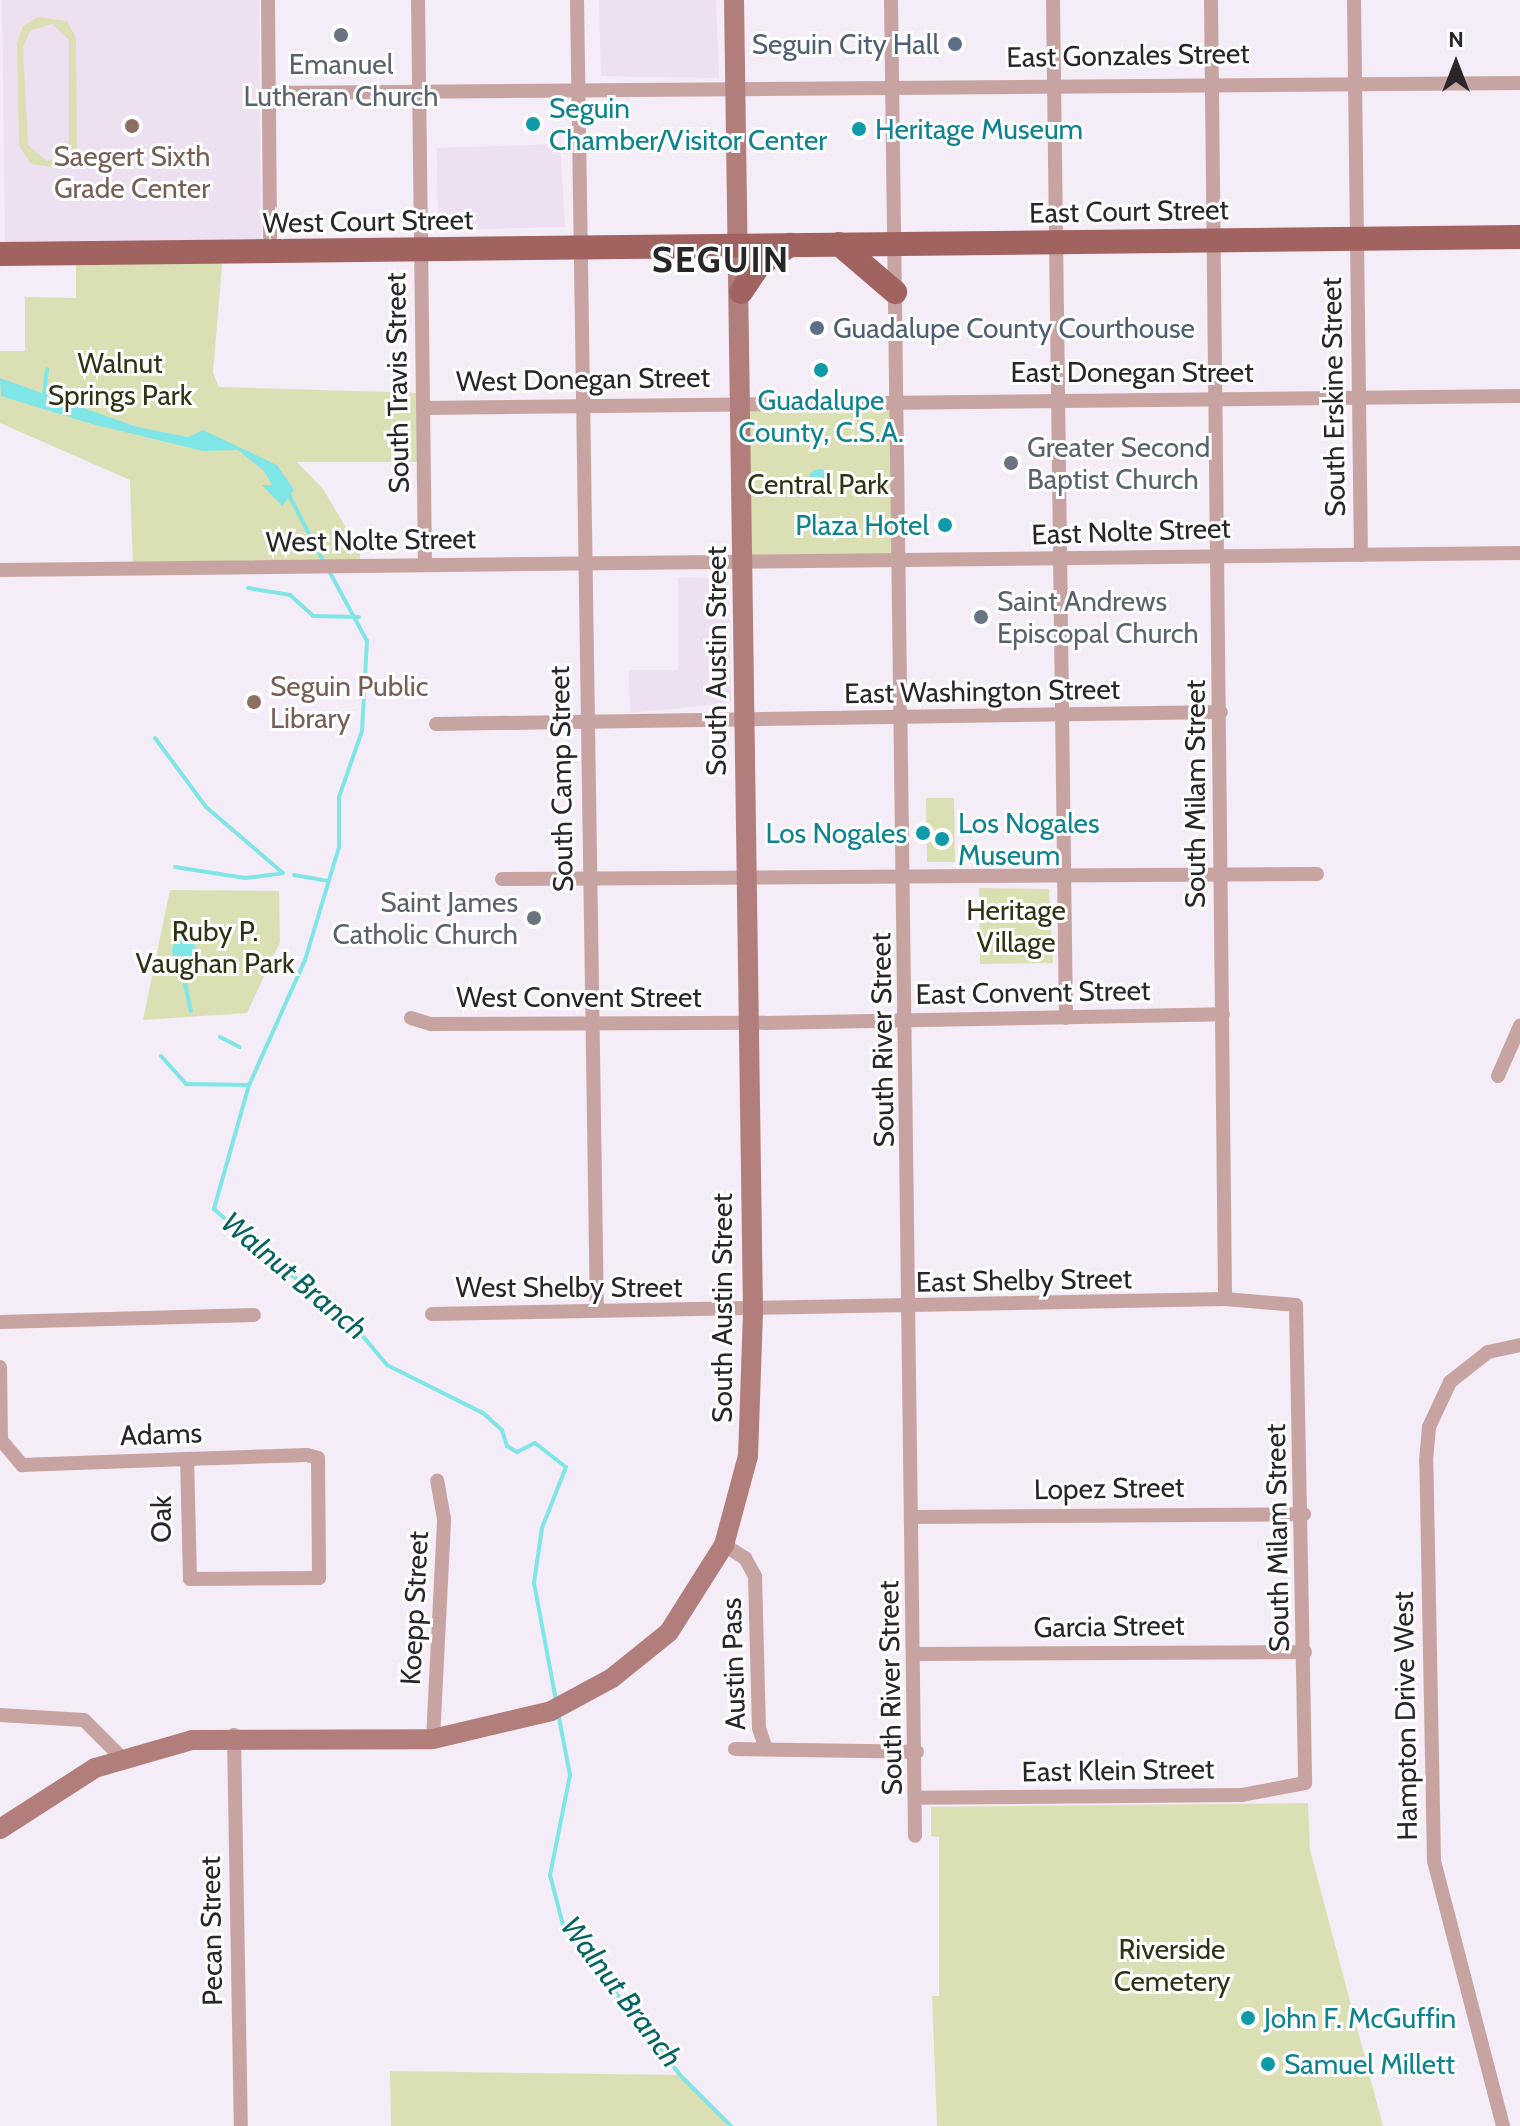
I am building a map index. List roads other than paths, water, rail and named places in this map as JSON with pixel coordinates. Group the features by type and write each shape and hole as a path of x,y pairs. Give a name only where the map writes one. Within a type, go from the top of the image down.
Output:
{"main road":[{"name":"South Austin Street","path":"0,1829 60,1787 122,1758 234,1735 433,1739 490,1731 551,1711 638,1660 694,1598 724,1545 748,1456 753,1311 743,402 734,0"},
{"name":"East Court Street","path":"738,245 1520,237"},
{"path":"741,292 759,265 792,244"},
{"path":"839,244 895,292"},
{"name":"West Court Street","path":"0,254 738,245"}],"street":[{"path":"268,0 270,253"},
{"name":"South Travis Street","path":"418,0 425,564"},
{"name":"South Camp Street","path":"577,0 580,406 597,1310"},
{"name":"South River Street","path":"891,0 895,243 893,401 912,1309 917,1752 915,1836"},
{"path":"1053,0 1057,560 1066,1018"},
{"name":"South Milam Street","path":"1211,0 1220,554 1225,1299"},
{"name":"South Erskine Street","path":"1354,0 1361,555"},
{"name":"East Gonzales Street","path":"268,93 1355,79 1373,87 1520,83"},
{"name":"East Donegan Street","path":"743,402 1520,396"},
{"name":"West Donegan Street","path":"423,408 743,402"},
{"name":"East Nolte Street","path":"744,558 898,562 1220,554 1520,553"},
{"name":"West Nolte Street","path":"0,570 744,558"},
{"name":"East Washington Street","path":"436,724 901,720 1221,712"},
{"path":"502,879 905,879 1222,872 1317,874"},
{"name":"East Convent Street","path":"749,1023 1223,1014"},
{"name":"West Convent Street","path":"411,1018 592,1024 749,1023"},
{"path":"1498,1076 1520,1026"},
{"name":"East Shelby Street","path":"753,1311 1225,1299 1296,1305"},
{"name":"South Milam Street","path":"1296,1305 1304,1514 1307,1771"},
{"name":"West Shelby Street","path":"432,1314 597,1310 753,1311"},
{"path":"0,1322 254,1315"},
{"name":"Hampton Drive West","path":"1503,2126 1434,1861 1426,1461 1429,1427 1450,1382 1488,1352 1520,1345"},
{"name":"Adams","path":"0,1367 8,1456 22,1465 318,1458 319,1578 190,1579"},
{"name":"Oak","path":"187,1459 190,1579"},
{"name":"Koepp Street","path":"433,1739 444,1519 437,1481"},
{"name":"Lopez Street","path":"914,1517 1304,1514"},
{"name":"Austin Pass","path":"724,1545 745,1558 755,1576 759,1728 765,1747"},
{"name":"Garcia Street","path":"915,1654 1305,1652"},
{"path":"0,1715 84,1720 122,1758"},
{"name":"Pecan Street","path":"234,1735 241,2126"},
{"path":"735,1749 765,1747 917,1752"},
{"name":"East Klein Street","path":"917,1798 1242,1795 1293,1790 1307,1771"}],"water":[{"path":"0,378 137,427 188,437 203,430 277,465 294,490 282,506 262,485 272,485 264,471 238,450 203,451 92,424 1,396"},
{"path":"820,469 828,473 832,481 828,489 820,493 812,489 808,481 812,473"},
{"path":"184,939 193,942 196,951 193,960 184,963 175,960 172,951 175,942"}],"waterway":[{"path":"44,394 47,369"},
{"name":"Walnut Branch","path":"289,495 323,561"},
{"name":"Walnut Branch","path":"328,569 367,641 362,731 339,797 339,847 305,960 249,1085 214,1209 283,1270 335,1303 387,1365 483,1413 502,1430 507,1446 517,1452 535,1443 566,1467 542,1528 534,1583 556,1700"},
{"path":"248,588 290,595 313,616 359,617"},
{"path":"155,738 206,807 283,873"},
{"path":"175,867 245,878 283,873"},
{"path":"294,875 327,881"},
{"path":"180,960 191,1011"},
{"path":"220,1037 240,1047"},
{"path":"161,1056 186,1084 249,1085"},
{"name":"Walnut Branch","path":"558,1713 570,1775 550,1875 563,1925 680,2075 731,2126"}],"place":[{"name":"Emanuel Lutheran Church","path":"341,35"},
{"name":"Seguin City Hall","path":"955,44"},
{"name":"Seguin Chamber/Visitor Center","path":"533,124"},
{"name":"Saegert Sixth Grade Center","path":"132,126"},
{"name":"Heritage Museum","path":"859,129"},
{"name":"Guadalupe County Courthouse","path":"817,328"},
{"name":"Guadalupe County, C.S.A.","path":"821,370"},
{"name":"Greater Second Baptist Church","path":"1011,463"},
{"name":"Plaza Hotel","path":"945,525"},
{"name":"Saint Andrews Episcopal Church","path":"981,617"},
{"name":"Seguin Public Library","path":"254,702"},
{"name":"Los Nogales","path":"923,833"},
{"name":"Los Nogales Museum","path":"942,839"},
{"name":"Saint James Catholic Church","path":"534,918"},
{"name":"John F. McGuffin","path":"1248,2018"},
{"name":"Samuel Millett","path":"1268,2064"}],"district":[{"name":"SEGUIN","path":"721,260"}],"park label":[{"name":"Walnut Springs Park","path":"120,379"},
{"name":"Central Park","path":"818,484"},
{"name":"Heritage Village","path":"1016,926"},
{"name":"Ruby P. Vaughan Park","path":"215,947"},
{"name":"Riverside Cemetery","path":"1172,1965"}]}
